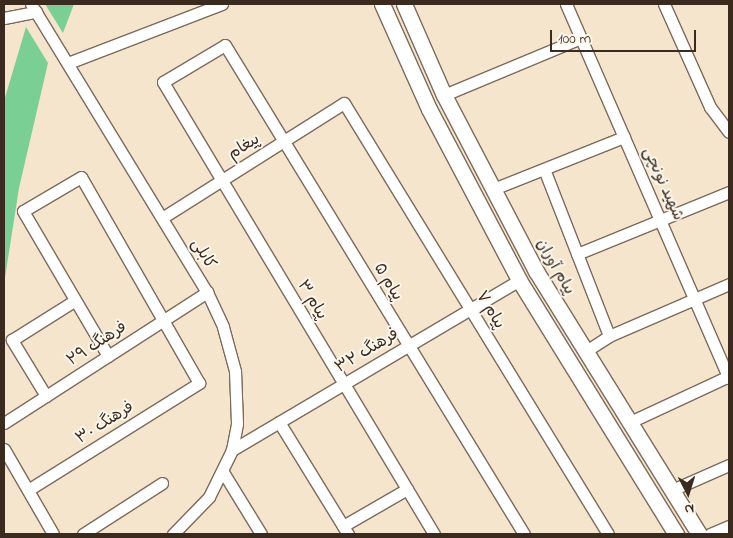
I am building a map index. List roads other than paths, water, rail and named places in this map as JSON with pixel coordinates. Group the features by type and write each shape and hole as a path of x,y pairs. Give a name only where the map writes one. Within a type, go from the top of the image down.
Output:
{"main road":[{"path":"382,4 429,109 519,280 676,534"},
{"name":"پیام آوران","path":"404,4 444,95 536,271 699,534"},
{"path":"407,60 425,52"}],"street":[{"path":"68,63 222,4"},
{"name":"شهید نونچی","path":"566,4 729,377"},
{"path":"664,4 710,107 729,132"},
{"path":"4,18 34,8"},
{"name":"کابلی","path":"34,8 207,292 224,328 235,371 237,424 232,450 210,497 174,534"},
{"path":"444,95 581,38"},
{"name":"پیام ۵","path":"163,82 225,45 407,346 524,534"},
{"name":"پیام ۳","path":"163,82 434,534"},
{"name":"پیغام","path":"162,218 344,103"},
{"name":"پیام ۷","path":"344,103 608,534"},
{"path":"493,189 624,137"},
{"path":"544,169 609,336"},
{"path":"108,356 74,301 23,211 81,178 165,319"},
{"path":"577,254 729,192"},
{"name":"فرهنگ ۳۲","path":"232,450 519,280"},
{"path":"586,351 609,336 729,284"},
{"name":"فرهنگ ۲۹","path":"4,423 207,292"},
{"path":"46,396 12,340 74,301"},
{"name":"فرهنگ ۳۰","path":"28,490 199,383 165,319"},
{"path":"630,422 729,377"},
{"path":"279,422 345,530 407,489"},
{"path":"4,449 53,534"},
{"path":"672,490 729,465"},
{"path":"223,472 261,534"},
{"path":"83,534 162,483"},
{"path":"710,534 729,526"}]}
